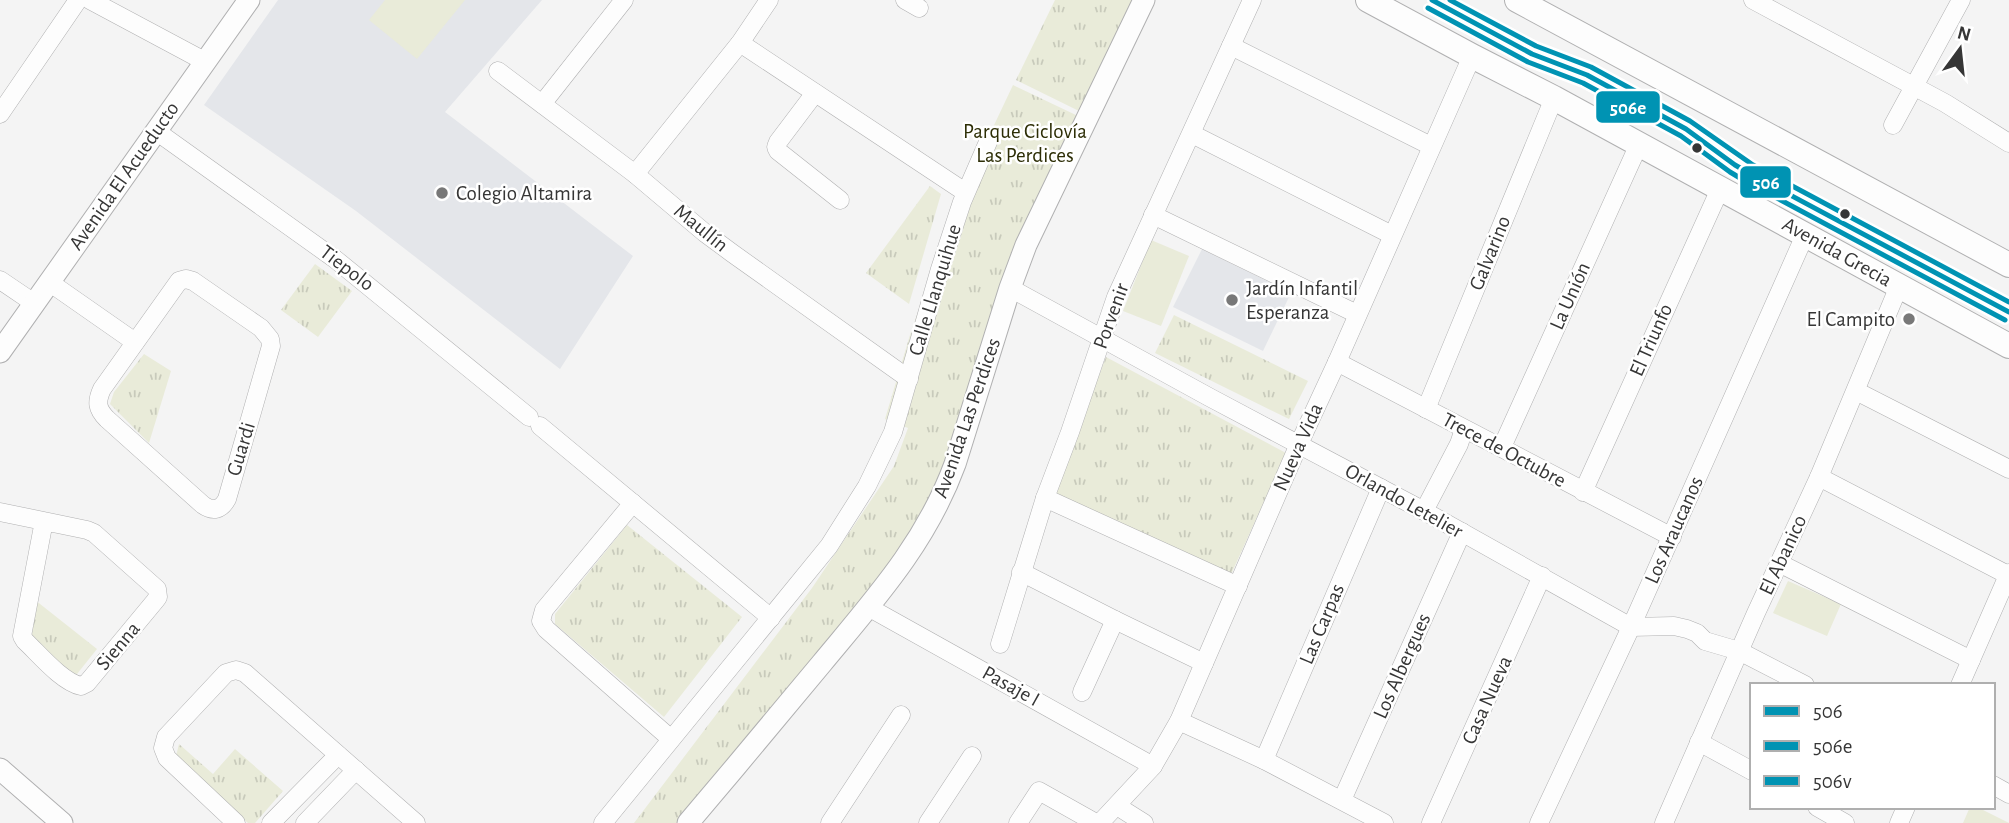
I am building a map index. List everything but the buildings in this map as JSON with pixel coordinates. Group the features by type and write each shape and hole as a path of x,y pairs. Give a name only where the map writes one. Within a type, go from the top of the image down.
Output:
{"main road":[{"name":"Avenida Grecia","path":"1368,0 1554,98 2009,346"},
{"path":"1530,3 2009,265"}],"street":[{"path":"0,114 78,0"},
{"path":"90,0 206,62"},
{"name":"Avenida El Acueducto","path":"0,352 249,0"},
{"path":"542,104 624,0"},
{"path":"635,174 740,43 769,0"},
{"name":"Avenida Las Perdices","path":"688,823 868,607 911,552 931,520 945,491 1026,245 1144,0"},
{"name":"Porvenir","path":"1000,644 1045,498 1116,297 1252,0"},
{"path":"1754,0 1953,108 2009,144"},
{"path":"1893,125 1961,0"},
{"path":"740,43 965,192"},
{"path":"1231,46 1432,146"},
{"name":"Nueva Vida","path":"1098,823 1153,766 1179,721 1472,56"},
{"name":"Maullín","path":"498,72 635,174 705,233 909,379"},
{"path":"815,93 776,148 840,200"},
{"name":"Galvarino","path":"1426,409 1554,98"},
{"name":"Tiepolo","path":"156,131 335,259 771,618"},
{"path":"1192,134 1392,234"},
{"name":"Calle Llanquihue","path":"771,618 842,527 867,486 888,442 965,192 988,142"},
{"name":"La Unión","path":"1502,447 1639,144"},
{"name":"El Triunfo","path":"1583,492 1720,189"},
{"path":"1153,215 1357,314"},
{"name":"Los Araucanos","path":"1539,823 1672,537 1805,235"},
{"name":"Guardi","path":"186,279 193,281 261,328 270,339 270,353 226,499 220,508 211,509 203,505 101,412 97,404 99,396 135,342 179,281 186,279"},
{"path":"0,280 34,303"},
{"path":"49,282 135,342"},
{"name":"El Abanico","path":"1664,823 1819,477 1899,286"},
{"name":"Orlando Letelier","path":"1010,288 1631,626 1681,627 1697,633 1706,641 1739,651 1801,683"},
{"name":"Trece de Octubre","path":"1337,362 1672,537"},
{"path":"1856,391 2009,469"},
{"path":"1424,511 1464,429"},
{"path":"1819,477 2009,574 1961,683"},
{"name":"Las Carpas","path":"1264,760 1381,488"},
{"path":"1045,498 1238,586"},
{"path":"633,503 544,610 541,621 546,629 671,738"},
{"name":"Sienna","path":"0,512 44,521 94,533 155,586 158,593 155,601 87,683 81,686 75,685 62,675 22,636 44,521"},
{"name":"Los Albergues","path":"1342,800 1462,532"},
{"path":"1779,563 1971,660"},
{"path":"1021,572 1204,663"},
{"name":"Casa Nueva","path":"1431,823 1542,576"},
{"name":"Pasaje I","path":"868,607 1153,766"},
{"path":"603,823 771,618"},
{"path":"1082,692 1115,620"},
{"path":"236,823 167,758 163,748 166,737 226,673 236,670 245,673 416,823"},
{"path":"830,823 901,715"},
{"path":"1179,721 1264,760 1384,823"},
{"path":"1699,742 1750,770"},
{"path":"271,823 338,755"},
{"path":"928,823 972,756"},
{"path":"0,769 62,823"},
{"path":"304,823 356,770"},
{"path":"1018,823 1039,791 1098,823"},
{"path":"1117,806 1144,823"},
{"path":"1820,809 1845,823"}],"shaded area":[{"name":"Colegio Altamira","path":"278,0 542,0 445,112 633,256 560,369 356,211 204,105"},
{"name":"Jardín Infantil Esperanza","path":"1202,249 1291,293 1263,351 1173,307"}],"green space":[{"path":"385,0 465,0 417,59 369,20"},
{"path":"1055,0 1134,0 1081,112 1016,80"},
{"name":"Parque Ciclovía Las Perdices","path":"1013,85 1078,116 944,475 911,549 677,823 634,823 812,588 894,466 908,428 885,419 910,335 952,214"},
{"path":"930,186 941,194 909,304 866,273"},
{"path":"1151,240 1189,256 1161,326 1123,311"},
{"path":"315,264 352,291 318,337 281,310"},
{"path":"1174,315 1308,381 1289,419 1155,353"},
{"path":"144,354 171,371 149,443 110,404 114,392"},
{"path":"1106,357 1286,453 1229,579 1054,494"},
{"path":"627,525 742,617 664,717 555,624 555,614"},
{"path":"1788,581 1841,604 1827,636 1773,613"},
{"path":"35,600 97,649 77,674 61,671 32,635"},
{"path":"179,744 213,774 235,749 283,791 255,823 248,823 175,760"},
{"path":"1969,809 1981,809 2009,823 1963,823"}],"transit line":[{"name":"506","path":"1432,0 1532,54 1587,75 1686,129 1749,173 2009,312"},
{"name":"506v","path":"1450,0 1536,46 1591,67 1690,121 1753,165 2009,302"},
{"name":"506e","path":"1428,8 1528,62 1583,83 1681,136 1745,181 2005,320"}],"place":[{"name":"Colegio Altamira","path":"442,193"},
{"name":"Jardín Infantil Esperanza","path":"1232,300"},
{"name":"El Campito","path":"1909,319"}]}
